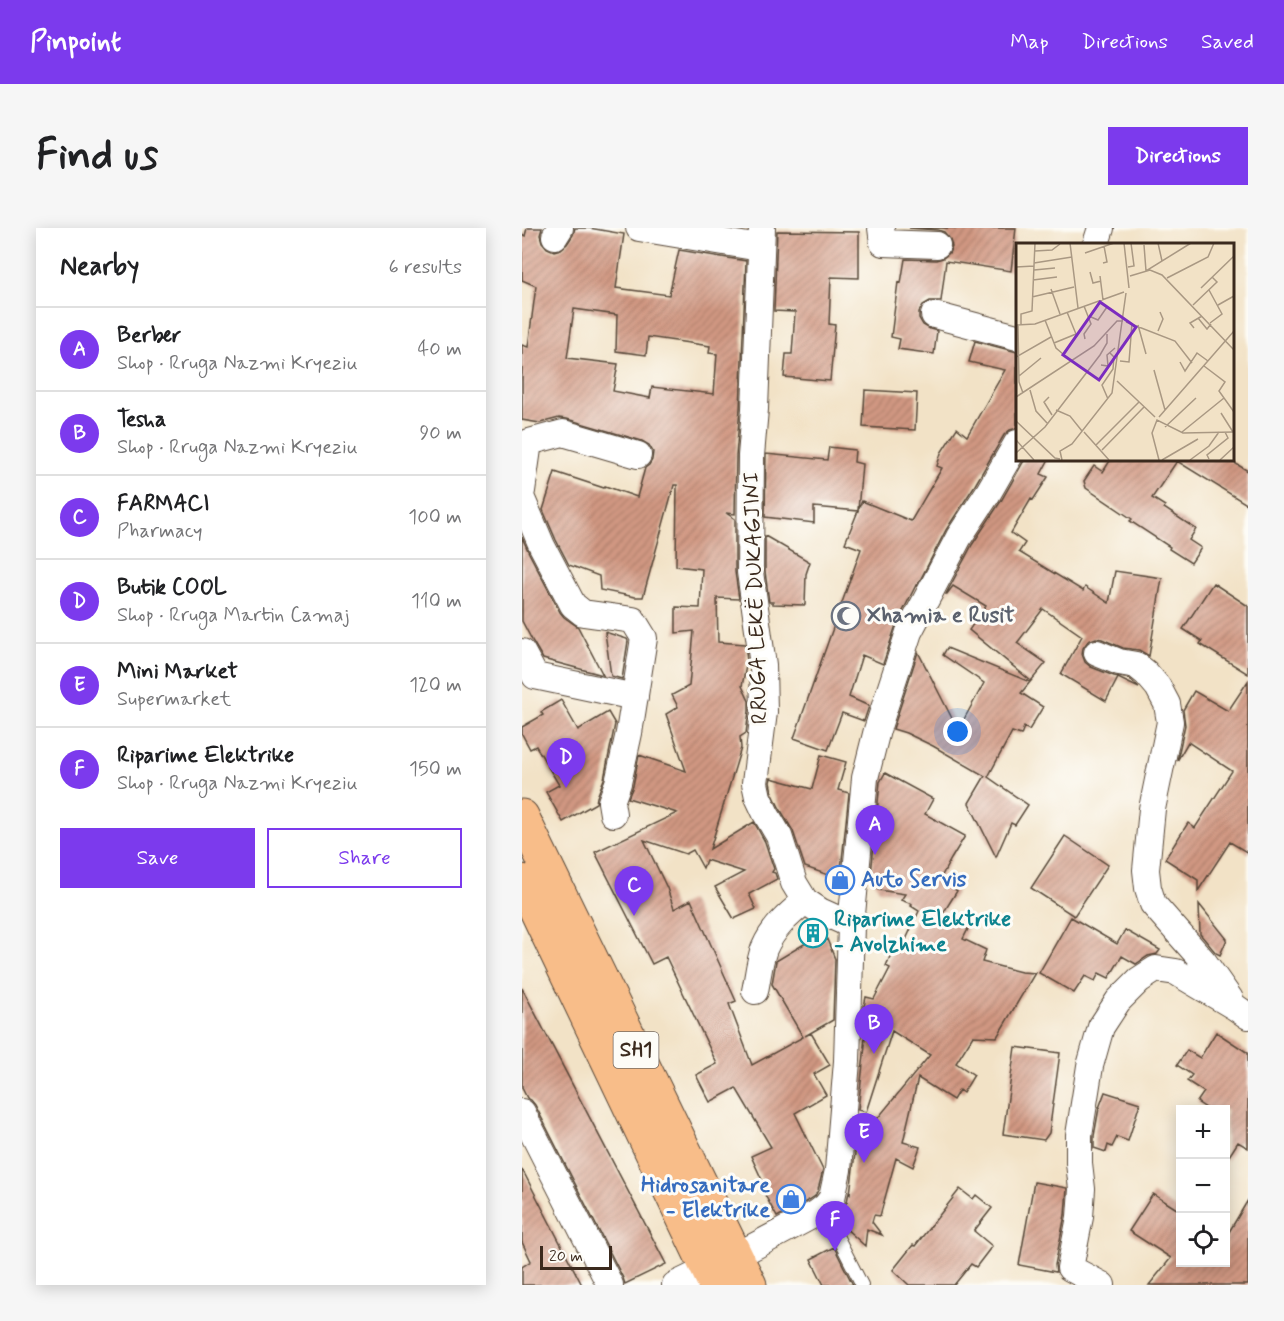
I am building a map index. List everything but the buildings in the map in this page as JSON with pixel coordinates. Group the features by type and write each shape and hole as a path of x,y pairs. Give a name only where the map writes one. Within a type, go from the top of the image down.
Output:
{"main road":[{"name":"SH1","path":"522,816 719,1270"},
{"name":"SH1","path":"522,881 719,1270 750,1285"}],"street":[{"name":"RRUGA LEKË DUKAGJINI","path":"639,228 761,238 751,456 750,572 763,665 764,712 755,783 765,814 778,836 794,884 805,901"},
{"path":"881,228 883,243 937,245"},
{"path":"1096,243 1101,228"},
{"path":"934,315 1016,337"},
{"path":"522,491 529,442 563,433 638,455"},
{"path":"675,1285 719,1270 817,1213 832,1198 838,1170 848,1061 850,925 865,778 877,730 909,632 959,537 1016,445"},
{"path":"522,499 542,546 573,605 583,613 633,620 644,638 629,733 618,783 611,802 613,814"},
{"path":"522,652 528,675 635,697"},
{"path":"1097,653 1119,662 1136,665 1158,687 1167,704 1170,722 1152,809 1146,870 1148,888 1153,904 1204,962 1242,1011"},
{"path":"754,991 764,950 774,931 805,901 850,925"},
{"path":"1102,1285 1070,1268 1080,1217 1082,1189 1078,1163 1079,1135 1090,1066 1101,1027 1118,1001 1139,980 1156,969 1176,972 1242,1011"},
{"path":"522,1112 610,1285"}],"lane":[{"path":"826,1206 831,1224 862,1285"}],"place":[{"name":"Xhamia e Rusit","path":"846,616"},
{"name":"Butik COOL","path":"566,788"},
{"name":"Berber","path":"875,855"},
{"name":"Auto Servis","path":"840,880"},
{"name":"FARMACI","path":"634,916"},
{"name":"Riparime Elektrike - Avolzhime","path":"813,933"},
{"name":"Tesha","path":"874,1054"},
{"name":"Mini Market","path":"864,1163"},
{"name":"Hidrosanitare - Elektrike","path":"791,1199"},
{"name":"Riparime Elektrike","path":"835,1251"}]}
